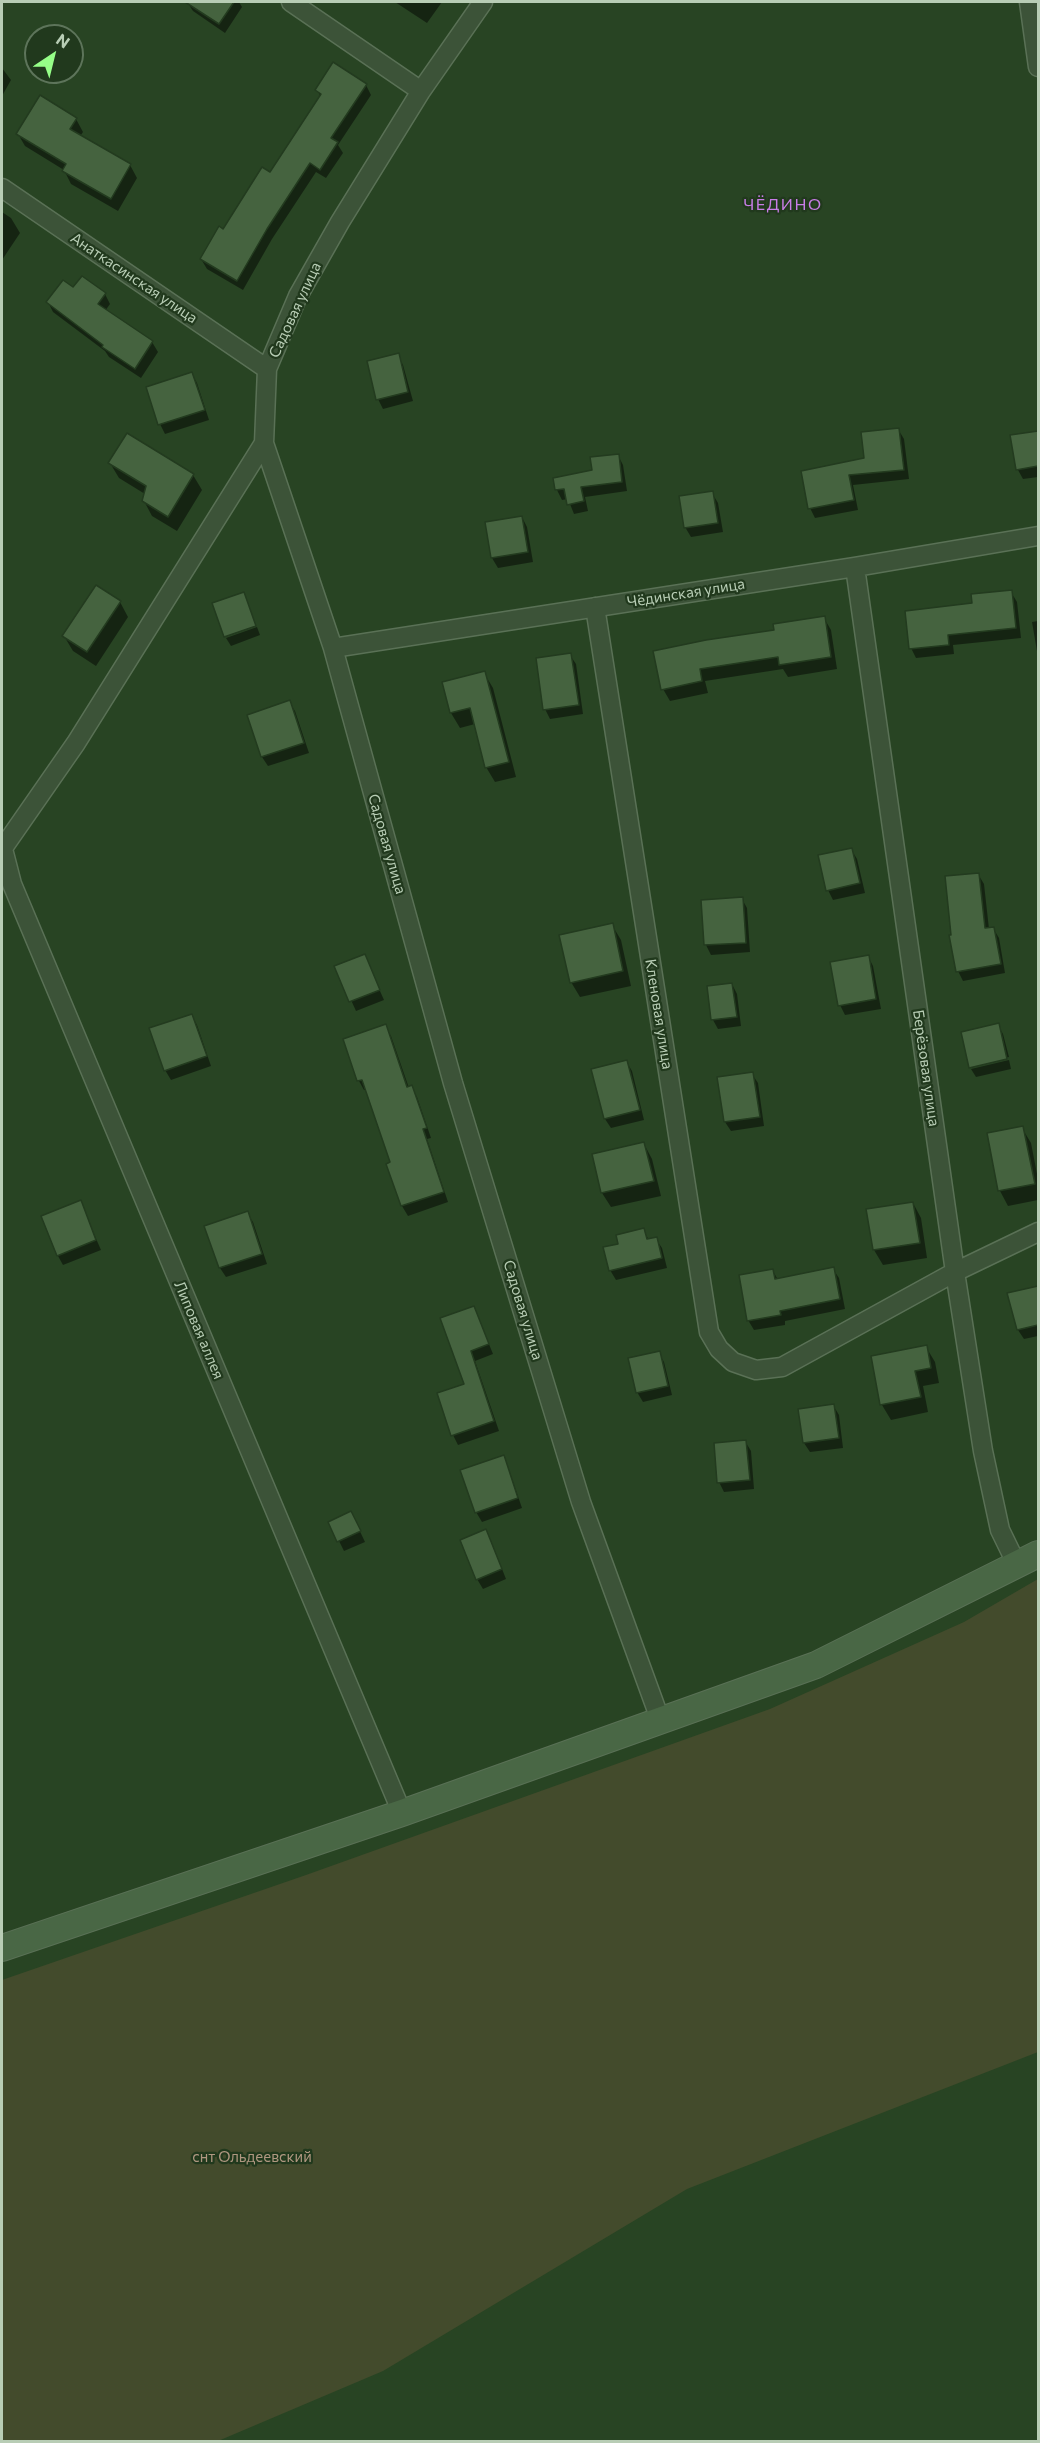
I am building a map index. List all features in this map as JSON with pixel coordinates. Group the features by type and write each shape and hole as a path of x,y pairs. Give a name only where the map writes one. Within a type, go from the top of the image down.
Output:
{"street":[{"path":"291,2 421,91"},
{"name":"Садовая улица","path":"483,2 421,91 340,222 303,287 267,369 264,443 333,648 453,1083 574,1479 661,1722"},
{"path":"1029,2 1038,67"},
{"name":"Анаткасинская улица","path":"2,188 267,369"},
{"path":"2,847 75,743 264,443"},
{"name":"Чёдинская улица","path":"333,648 855,567 1038,536"},
{"name":"Берёзовая улица","path":"855,567 955,1272 990,1484 1000,1530 1028,1560"},
{"name":"Кленовая улица","path":"595,608 709,1332 719,1349 733,1362 756,1370 782,1366 955,1272"},
{"name":"Липовая аллея","path":"2,847 12,884 402,1813"},
{"path":"955,1272 1038,1232"},
{"path":"2,1948 402,1813 816,1665 1028,1560"}],"green space":[{"name":"снт Ольдеевский","path":"1038,1579 1038,2052 687,2189 383,2371 218,2441 2,2441 2,1980 306,1875 770,1709 964,1622"}],"building":[{"path":"185,2 234,2 219,24"},
{"path":"333,62 367,84 331,138 338,142 320,170 310,163 267,229 237,281 200,259 219,226 223,229 262,167 270,172 321,94 315,90"},
{"path":"40,95 77,118 70,129 131,164 111,199 62,171 66,164 16,134"},
{"path":"82,276 106,293 98,304 153,341 135,369 102,347 103,345 46,302 63,280 73,287"},
{"path":"399,353 408,392 376,400 367,361"},
{"path":"192,372 205,410 158,425 146,387"},
{"path":"899,428 904,470 849,475 854,500 808,509 801,471 864,458 861,432"},
{"path":"1038,431 1038,466 1016,470 1010,435"},
{"path":"127,433 194,474 168,517 142,501 146,486 108,463"},
{"path":"619,454 622,482 581,487 584,501 567,505 564,489 555,490 553,478 592,470 590,457"},
{"path":"713,491 718,523 684,528 679,496"},
{"path":"522,516 528,552 491,558 485,522"},
{"path":"96,585 121,601 87,652 62,636"},
{"path":"1012,590 1016,628 948,635 949,645 909,649 905,611 972,603 971,594"},
{"path":"244,592 256,626 224,637 212,603"},
{"path":"825,616 831,657 779,665 778,657 700,669 702,681 661,690 653,651 774,630 773,624"},
{"path":"571,653 579,705 543,710 536,658"},
{"path":"485,671 509,762 485,768 470,708 450,713 442,682"},
{"path":"290,700 304,743 261,757 247,715"},
{"path":"852,848 860,883 826,891 818,855"},
{"path":"979,873 985,928 994,927 1001,964 956,972 949,935 951,935 945,876"},
{"path":"743,897 746,943 704,945 701,900"},
{"path":"613,923 623,971 570,983 559,935"},
{"path":"365,954 380,990 349,1002 334,966"},
{"path":"869,955 876,999 838,1006 830,962"},
{"path":"732,983 737,1017 711,1020 707,986"},
{"path":"192,1014 207,1056 164,1071 149,1028"},
{"path":"999,1023 1007,1059 969,1068 961,1032"},
{"path":"386,1024 407,1087 412,1085 427,1128 423,1129 444,1192 401,1206 386,1164 390,1162 362,1080 357,1081 343,1039"},
{"path":"627,1060 640,1110 604,1119 591,1069"},
{"path":"753,1072 760,1117 724,1122 717,1077"},
{"path":"1023,1126 1035,1184 998,1191 987,1133"},
{"path":"644,1142 654,1181 601,1193 592,1154"},
{"path":"81,1200 96,1240 57,1256 41,1216"},
{"path":"913,1202 920,1243 873,1250 866,1209"},
{"path":"248,1211 262,1254 219,1268 204,1226"},
{"path":"644,1228 647,1239 657,1237 662,1258 609,1271 603,1247 618,1244 616,1235"},
{"path":"834,1267 840,1299 780,1311 781,1315 747,1321 739,1275 773,1269 775,1279"},
{"path":"1038,1286 1038,1325 1017,1330 1007,1293"},
{"path":"474,1306 489,1344 471,1351 494,1421 451,1436 437,1393 464,1384 440,1318"},
{"path":"927,1345 931,1368 915,1371 921,1397 880,1405 871,1356"},
{"path":"660,1351 668,1386 636,1393 628,1358"},
{"path":"834,1404 839,1438 803,1443 798,1409"},
{"path":"746,1440 750,1480 717,1483 714,1443"},
{"path":"504,1455 518,1498 475,1513 460,1470"},
{"path":"351,1511 361,1531 337,1542 328,1522"},
{"path":"486,1529 502,1569 476,1580 460,1540"}],"district":[{"name":"ЧЁДИНО","path":"783,205"}]}
